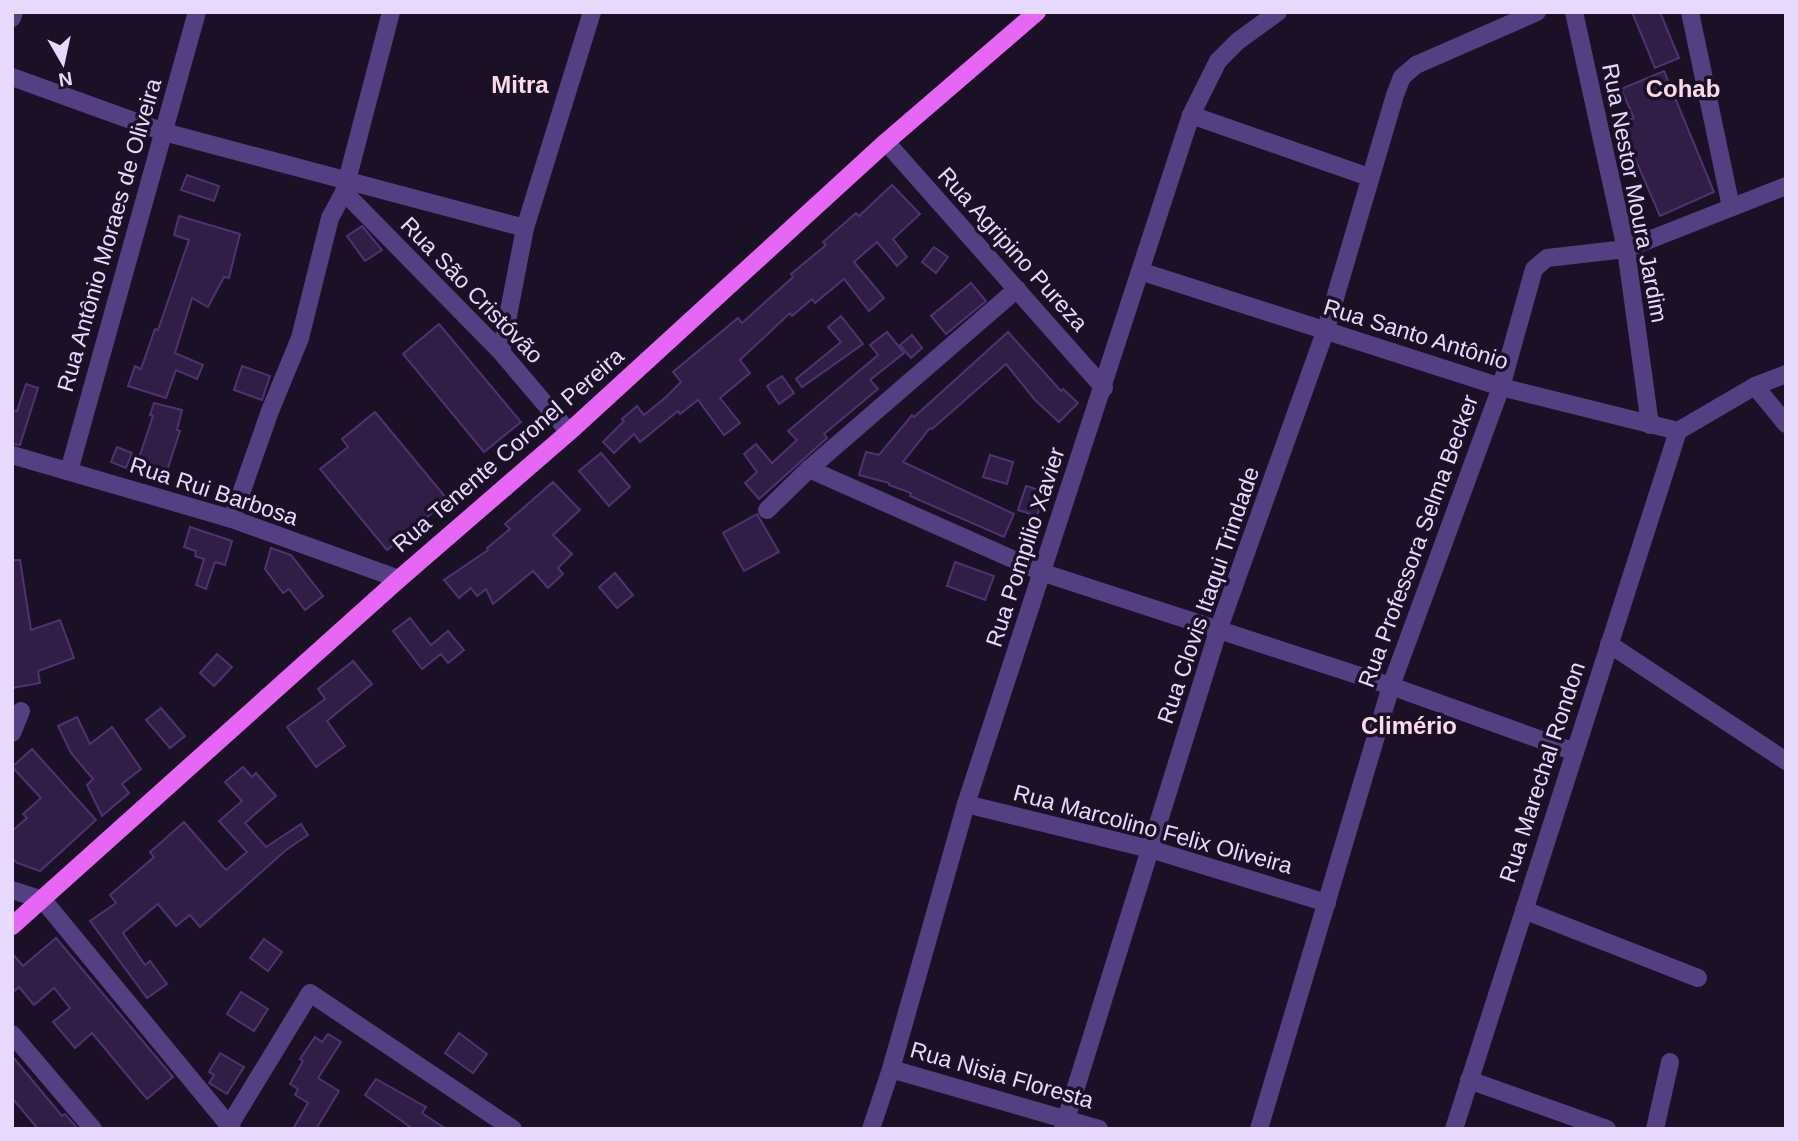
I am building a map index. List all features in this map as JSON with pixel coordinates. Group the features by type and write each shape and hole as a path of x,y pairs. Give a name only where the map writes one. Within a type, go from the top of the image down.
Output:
{"main road":[{"name":"Rua Tenente Coronel Pereira","path":"12,926 399,579 569,432 886,142 1037,12"}],"street":[{"path":"12,19 15,12"},
{"name":"Rua Antônio Moraes de Oliveira","path":"69,471 197,12"},
{"path":"232,519 270,411 300,338 330,218 345,187 391,12"},
{"name":"Rua Pompilio Xavier","path":"871,1129 891,1069 966,804 1143,271 1191,115 1218,61 1238,41 1278,12"},
{"name":"Rua Clovis Itaqui Trindade","path":"1064,1124 1219,628 1325,332 1369,177 1402,77 1416,65 1537,12"},
{"name":"Rua Nestor Moura Jardim","path":"1574,12 1626,249 1650,425"},
{"path":"1690,12 1731,207"},
{"path":"501,352 526,228 591,13"},
{"name":"Rua São Cristóvão","path":"12,77 164,132 345,187 526,228"},
{"path":"1191,115 1369,177"},
{"name":"Rua Agripino Pureza","path":"886,142 1104,388"},
{"path":"1626,249 1786,186"},
{"name":"Rua São Cristóvão","path":"345,187 501,352 569,432"},
{"name":"Rua Professora Selma Becker","path":"1259,1129 1391,686 1501,387 1534,269 1546,258 1626,249"},
{"name":"Rua Santo Antônio","path":"1143,271 1501,387 1678,431"},
{"path":"767,510 809,469 1017,289"},
{"path":"1678,431 1755,386 1786,374"},
{"path":"1755,386 1786,424"},
{"name":"Rua Marechal Rondon","path":"1454,1129 1678,431"},
{"name":"Rua Rui Barbosa","path":"12,455 232,519 399,579"},
{"path":"809,469 1044,573 1219,628 1575,752"},
{"path":"1609,644 1786,761"},
{"path":"12,733 21,710"},
{"name":"Rua Marcolino Felix Oliveira","path":"966,804 1150,849 1327,903"},
{"path":"12,890 43,900 231,1127 310,993 513,1129"},
{"path":"1524,910 1698,978"},
{"path":"12,1034 93,1129"},
{"path":"1655,1129 1670,1062"},
{"name":"Rua Nisia Floresta","path":"891,1069 1064,1124 1099,1129"},
{"path":"1469,1080 1607,1129"}],"building":[{"path":"1632,12 1660,12 1679,58 1655,68"},
{"path":"1664,71 1714,192 1660,216 1620,124 1634,118 1621,89"},
{"path":"187,175 219,186 214,201 181,190"},
{"path":"892,185 920,214 893,239 907,257 897,266 877,242 854,262 884,298 869,311 844,279 815,303 812,299 792,316 790,313 740,360 750,373 720,398 740,423 724,435 698,400 680,414 678,411 640,442 634,434 614,453 603,442 637,406 644,415 666,397 681,382 673,372 738,318 742,323 793,277 791,274 826,245 823,242 856,213 859,216"},
{"path":"179,216 240,234 229,278 224,277 208,307 192,298 175,353 203,365 197,379 176,370 166,398 128,386 135,366 141,369 155,329 158,330 189,240 174,235"},
{"path":"362,226 382,250 365,261 347,236"},
{"path":"934,247 948,257 936,273 922,262"},
{"path":"971,283 986,301 946,334 931,316"},
{"path":"841,316 863,344 802,387 796,379 841,342 828,327"},
{"path":"439,324 521,422 484,452 403,354"},
{"path":"887,332 904,353 870,380 878,389 824,434 827,438 759,499 745,483 757,472 744,454 756,444 772,463 797,440 788,431 878,355 870,345"},
{"path":"1008,332 1061,391 1063,389 1078,403 1059,422 1035,400 1006,364 930,428 903,462 1014,514 1004,537 910,496 911,493 889,483 859,475 866,452 879,455 912,415 914,417"},
{"path":"912,335 922,348 911,358 900,345"},
{"path":"242,366 270,376 262,400 234,390"},
{"path":"782,376 794,393 779,404 767,386"},
{"path":"26,384 38,388 20,445 12,444 12,410 17,411"},
{"path":"154,403 182,410 177,430 180,431 166,474 137,464 153,416 150,415"},
{"path":"375,412 448,500 387,550 320,469 348,447 342,439"},
{"path":"117,447 132,453 126,468 111,462"},
{"path":"601,453 630,487 609,506 579,471"},
{"path":"990,455 1013,462 1007,484 983,477"},
{"path":"553,482 580,510 553,535 572,554 558,568 563,574 548,588 533,571 493,604 486,589 477,596 471,588 459,598 444,580 488,550 487,548 510,529 505,524"},
{"path":"1026,486 1045,492 1037,516 1018,510"},
{"path":"757,514 779,552 744,571 723,533"},
{"path":"190,527 232,541 225,565 215,562 206,589 196,585 204,559 195,556 196,551 184,547"},
{"path":"271,548 291,555 323,596 305,610 289,589 283,593 265,569"},
{"path":"12,560 20,560 31,630 60,620 74,658 38,671 40,683 12,688"},
{"path":"955,562 994,576 985,600 947,586"},
{"path":"615,573 633,595 617,608 599,587"},
{"path":"410,618 431,645 448,631 464,650 448,663 441,654 422,669 393,631"},
{"path":"217,654 232,667 214,686 200,673"},
{"path":"353,661 372,684 327,721 345,746 316,767 287,727 325,699 318,689"},
{"path":"161,708 185,736 170,748 146,720"},
{"path":"77,717 90,744 112,727 141,769 122,784 129,793 102,816 87,785 93,779 71,753 58,726"},
{"path":"32,749 96,820 40,871 17,863 12,858 12,831 27,818 23,814 41,798 12,767"},
{"path":"243,767 252,777 256,773 276,796 245,823 266,847 301,824 308,835 286,850 200,927 190,915 176,926 158,904 123,933 145,965 150,961 167,984 147,998 90,921 116,903 110,895 154,857 150,852 184,822 226,870 247,852 219,821 242,801 225,782"},
{"path":"56,938 173,1077 147,1099 92,1033 75,1048 53,1022 70,1008 54,988 34,1005 19,987 12,993 12,953 23,966"},
{"path":"264,939 282,952 268,971 250,958"},
{"path":"241,992 268,1009 254,1031 227,1014"},
{"path":"459,1033 487,1054 473,1073 445,1053"},
{"path":"328,1034 341,1042 318,1078 339,1091 316,1129 293,1129 308,1103 295,1095 298,1089 290,1084 303,1061 300,1059 315,1037 322,1042"},
{"path":"220,1053 244,1067 227,1094 209,1083 214,1075 209,1072"},
{"path":"12,1056 62,1116 65,1114 78,1129 38,1129 12,1098"},
{"path":"376,1079 426,1107 422,1113 446,1129 413,1129 365,1095"}],"district":[{"name":"Mitra","path":"520,85"},
{"name":"Cohab","path":"1683,89"},
{"name":"Climério","path":"1409,726"}]}
